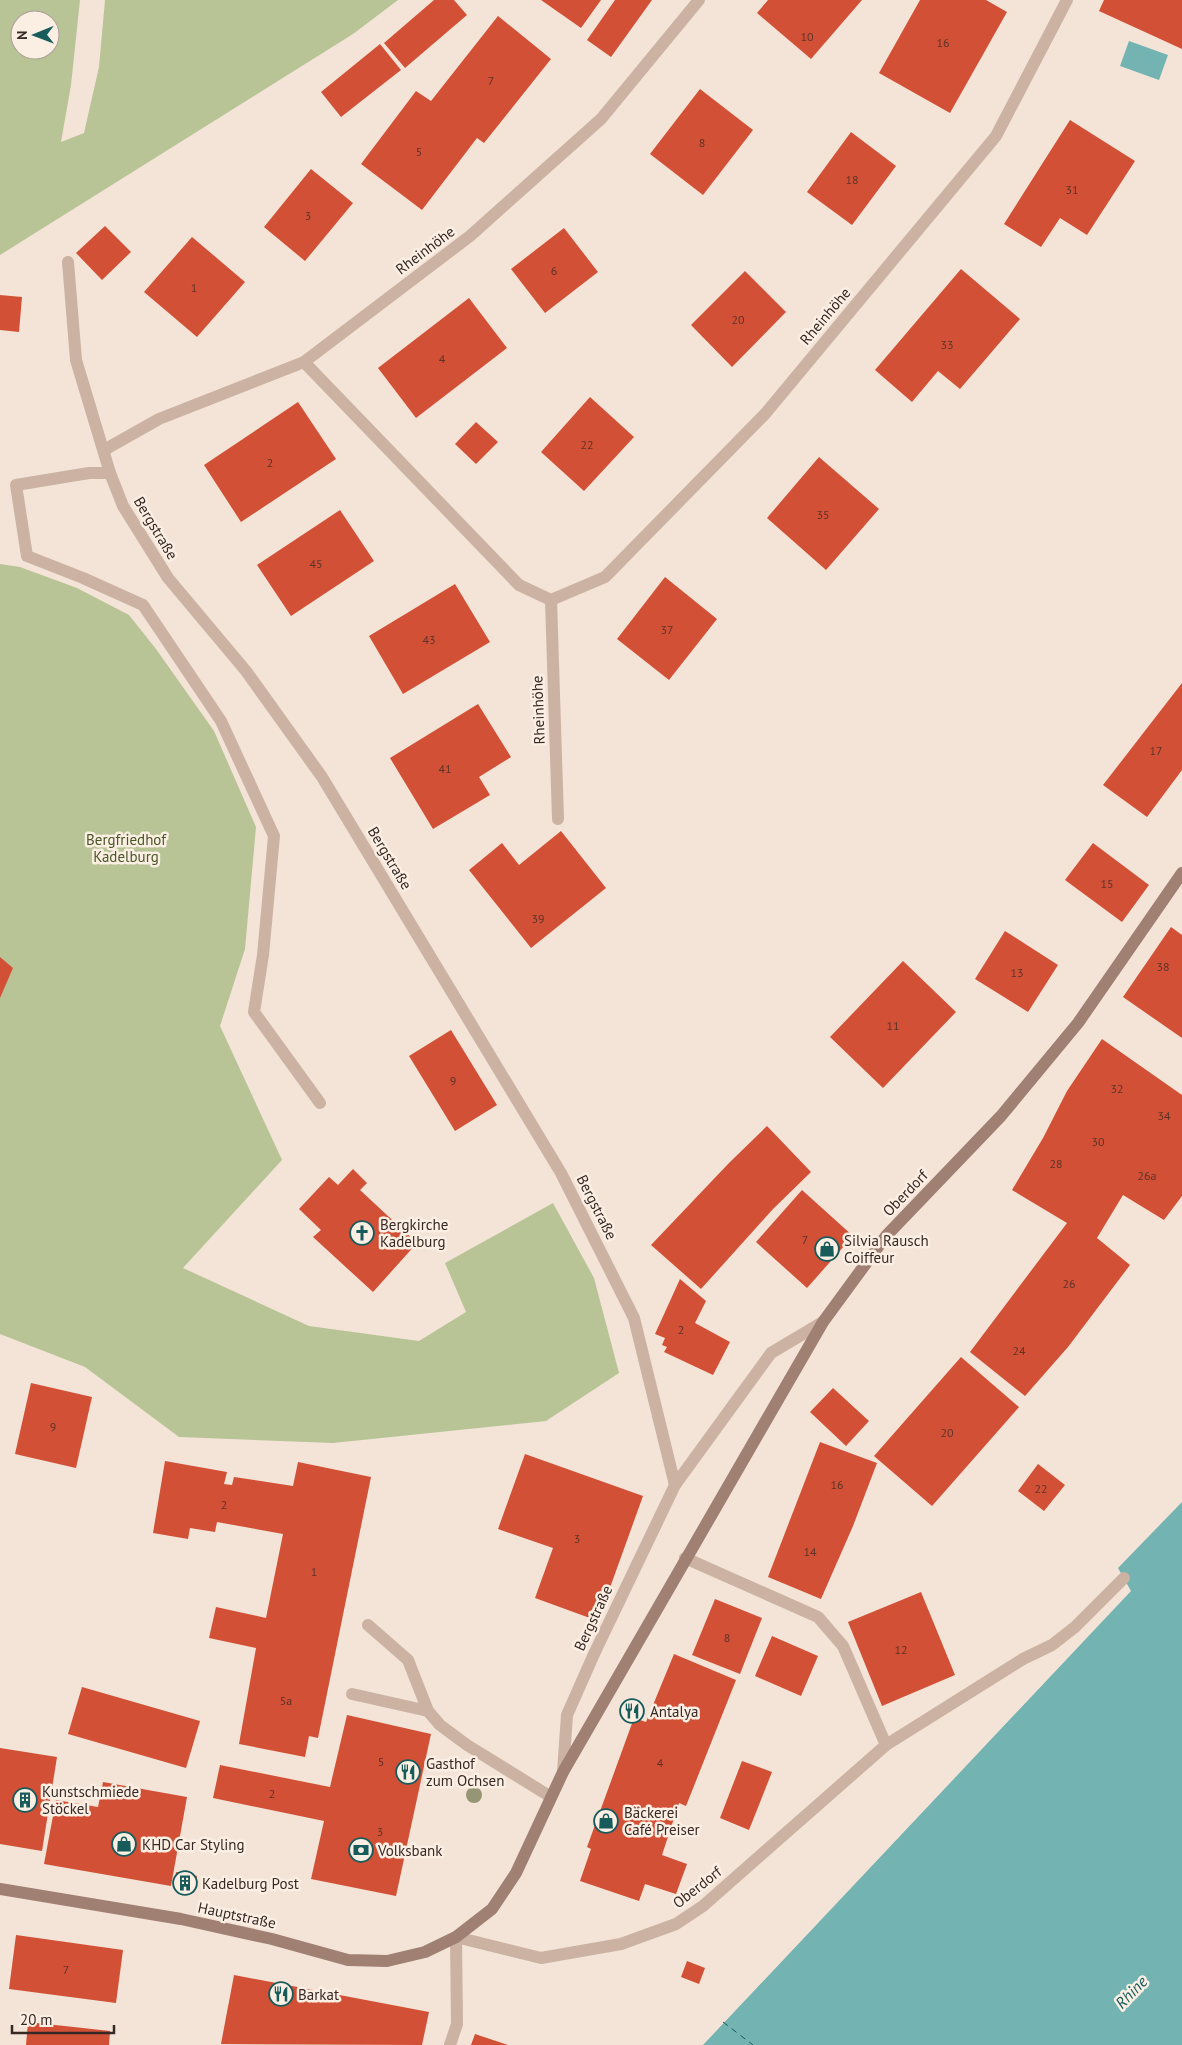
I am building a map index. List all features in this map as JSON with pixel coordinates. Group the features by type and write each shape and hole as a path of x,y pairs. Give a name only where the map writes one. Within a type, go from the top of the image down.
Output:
{"main road":[{"name":"Oberdorf","path":"348,1960 387,1961 425,1952 456,1937 492,1909 516,1873 563,1772 823,1322 886,1236 1001,1116 1078,1023 1182,873"},
{"name":"Hauptstraße","path":"0,1889 181,1919 272,1939 348,1960"}],"street":[{"name":"Rheinhöhe","path":"104,450 159,419 304,362 470,236 601,119 700,0"},
{"name":"Rheinhöhe","path":"558,819 551,600 605,576 765,414 996,136 1067,0"},
{"name":"Bergstraße","path":"68,262 76,360 110,474 123,506 168,578 246,670 322,777 561,1173 634,1318 675,1485"},
{"path":"304,362 496,563 519,585 551,600"},
{"path":"110,474 89,473 16,485 26,556 84,578 143,605 222,721 274,836 263,955 254,1012 320,1103"},
{"name":"Bergstraße","path":"563,1772 567,1715 675,1485 771,1353 823,1322"},
{"path":"685,1558 818,1617 843,1646 886,1744"},
{"name":"Oberdorf","path":"456,1937 541,1958 620,1944 676,1924 703,1906 886,1744 1023,1660 1052,1645 1075,1627 1124,1578"},
{"path":"368,1625 408,1660 428,1711 440,1725 467,1745 551,1797"},
{"path":"352,1694 428,1711"},
{"path":"450,2045 457,2024 456,1937"}],"green space":[{"path":"0,0 80,0 71,85 61,142 84,133 99,67 105,0 398,0 353,34 0,255"},
{"name":"Bergfriedhof Kadelburg","path":"0,564 20,567 77,588 129,615 156,649 214,731 256,827 245,949 220,1026 282,1160 183,1268 309,1326 419,1341 466,1312 445,1263 553,1203 594,1278 619,1373 546,1421 333,1443 179,1437 85,1367 0,1334"}],"water":[{"path":"1129,41 1168,55 1159,80 1120,66"},
{"name":"Rhine","path":"1182,1502 1182,2045 703,2045 1131,1591 1118,1568"}],"building":[{"path":"434,0 454,0 467,15 405,68 384,43"},
{"path":"541,0 601,0 581,28"},
{"path":"615,0 652,0 611,57 587,40"},
{"path":"768,0 862,0 811,59 757,13"},
{"path":"920,0 986,0 1007,12 950,113 879,73"},
{"path":"1104,0 1182,0 1182,49 1099,11"},
{"path":"498,16 551,59 484,143 477,138 422,210 361,164 416,91 431,101"},
{"path":"380,44 401,70 341,117 321,92"},
{"path":"700,89 753,130 703,195 650,154"},
{"path":"1070,120 1135,161 1087,235 1060,218 1041,247 1004,224"},
{"path":"851,132 896,166 852,225 807,192"},
{"path":"311,169 353,203 305,261 264,227"},
{"path":"105,226 131,252 102,280 76,253"},
{"path":"564,228 598,272 545,313 511,269"},
{"path":"192,237 245,282 197,337 144,292"},
{"path":"961,269 1020,319 960,389 938,371 912,402 875,370"},
{"path":"745,271 786,312 732,367 691,325"},
{"path":"0,295 22,297 19,332 0,330"},
{"path":"469,298 507,348 416,418 378,368"},
{"path":"590,397 634,437 584,491 541,452"},
{"path":"298,402 336,459 241,522 204,465"},
{"path":"476,422 498,442 476,464 455,444"},
{"path":"819,457 879,509 826,570 767,518"},
{"path":"340,510 374,561 291,616 257,565"},
{"path":"665,577 717,619 669,680 617,639"},
{"path":"455,584 490,642 403,694 369,636"},
{"path":"1182,683 1182,770 1147,817 1103,785"},
{"path":"478,704 511,757 479,777 490,795 433,829 390,758"},
{"path":"561,831 606,888 531,948 469,870 502,843 519,865"},
{"path":"1093,843 1149,885 1122,922 1065,880"},
{"path":"1171,927 1182,935 1182,1038 1123,997"},
{"path":"1005,931 1058,965 1028,1012 975,979"},
{"path":"0,957 13,968 0,998"},
{"path":"903,961 956,1012 883,1088 830,1037"},
{"path":"451,1030 497,1105 455,1131 409,1056"},
{"path":"1102,1039 1182,1095 1182,1196 1164,1220 1123,1195 1097,1238 1130,1265 1068,1347 1025,1396 970,1352 1067,1223 1012,1190 1043,1138 1067,1091"},
{"path":"767,1126 811,1172 773,1209 701,1289 651,1245"},
{"name":"Bergkirche Kadelburg","path":"353,1169 367,1183 360,1190 417,1243 373,1292 313,1237 321,1230 299,1209 329,1177 338,1185"},
{"path":"802,1190 853,1236 807,1288 756,1242"},
{"path":"680,1279 706,1301 695,1323 730,1342 713,1375 664,1352 667,1347 662,1345 665,1338 655,1334"},
{"path":"961,1357 1019,1407 932,1506 874,1456"},
{"path":"31,1383 92,1397 76,1468 15,1454"},
{"path":"833,1388 869,1421 846,1446 810,1412"},
{"path":"820,1442 877,1463 853,1526 821,1599 768,1577"},
{"path":"525,1454 643,1496 598,1621 535,1598 553,1548 498,1529"},
{"path":"165,1461 227,1472 224,1484 232,1485 234,1477 293,1486 298,1462 371,1477 318,1738 309,1736 305,1757 239,1744 256,1648 209,1638 216,1607 266,1618 283,1534 217,1522 215,1532 190,1528 188,1539 153,1533"},
{"path":"1038,1464 1065,1485 1044,1511 1018,1491"},
{"path":"921,1592 955,1675 882,1706 848,1622"},
{"path":"715,1599 762,1618 740,1674 692,1655"},
{"path":"772,1636 818,1656 801,1696 755,1676"},
{"path":"674,1654 736,1680 686,1806 679,1803 662,1855 687,1864 676,1894 645,1884 639,1901 580,1881 591,1849 587,1847 634,1718 646,1722"},
{"path":"82,1687 200,1721 186,1768 68,1734"},
{"path":"347,1715 431,1734 396,1896 311,1879 324,1821 213,1798 220,1765 330,1787"},
{"name":"Kunstschmiede Stöckel","path":"0,1748 57,1757 42,1851 0,1844"},
{"path":"742,1761 772,1772 749,1830 720,1818"},
{"path":"103,1782 187,1797 171,1886 44,1864 56,1800 98,1807"},
{"name":"Kadelburg Post","path":"176,1872 197,1876 194,1893 174,1889"},
{"path":"16,1935 123,1950 116,2003 9,1989"},
{"path":"687,1961 705,1968 699,1984 681,1977"},
{"name":"Barkat","path":"234,1975 429,2012 422,2045 221,2044"},
{"path":"28,2022 110,2031 109,2045 26,2045"},
{"path":"475,2034 508,2045 471,2045"}],"ferry route":[{"path":"723,2022 753,2045"}],"place":[{"name":"Bergkirche Kadelburg","path":"362,1233"},
{"name":"Silvia Rausch Coiffeur","path":"827,1249"},
{"name":"Antalya","path":"632,1711"},
{"name":"Gasthof zum Ochsen","path":"408,1772"},
{"name":"Kunstschmiede Stöckel","path":"25,1800"},
{"name":"Bäckerei Café Preiser","path":"606,1821"},
{"name":"KHD Car Styling","path":"124,1844"},
{"name":"Volksbank","path":"361,1850"},
{"name":"Kadelburg Post","path":"185,1883"},
{"name":"Barkat","path":"281,1994"}]}
